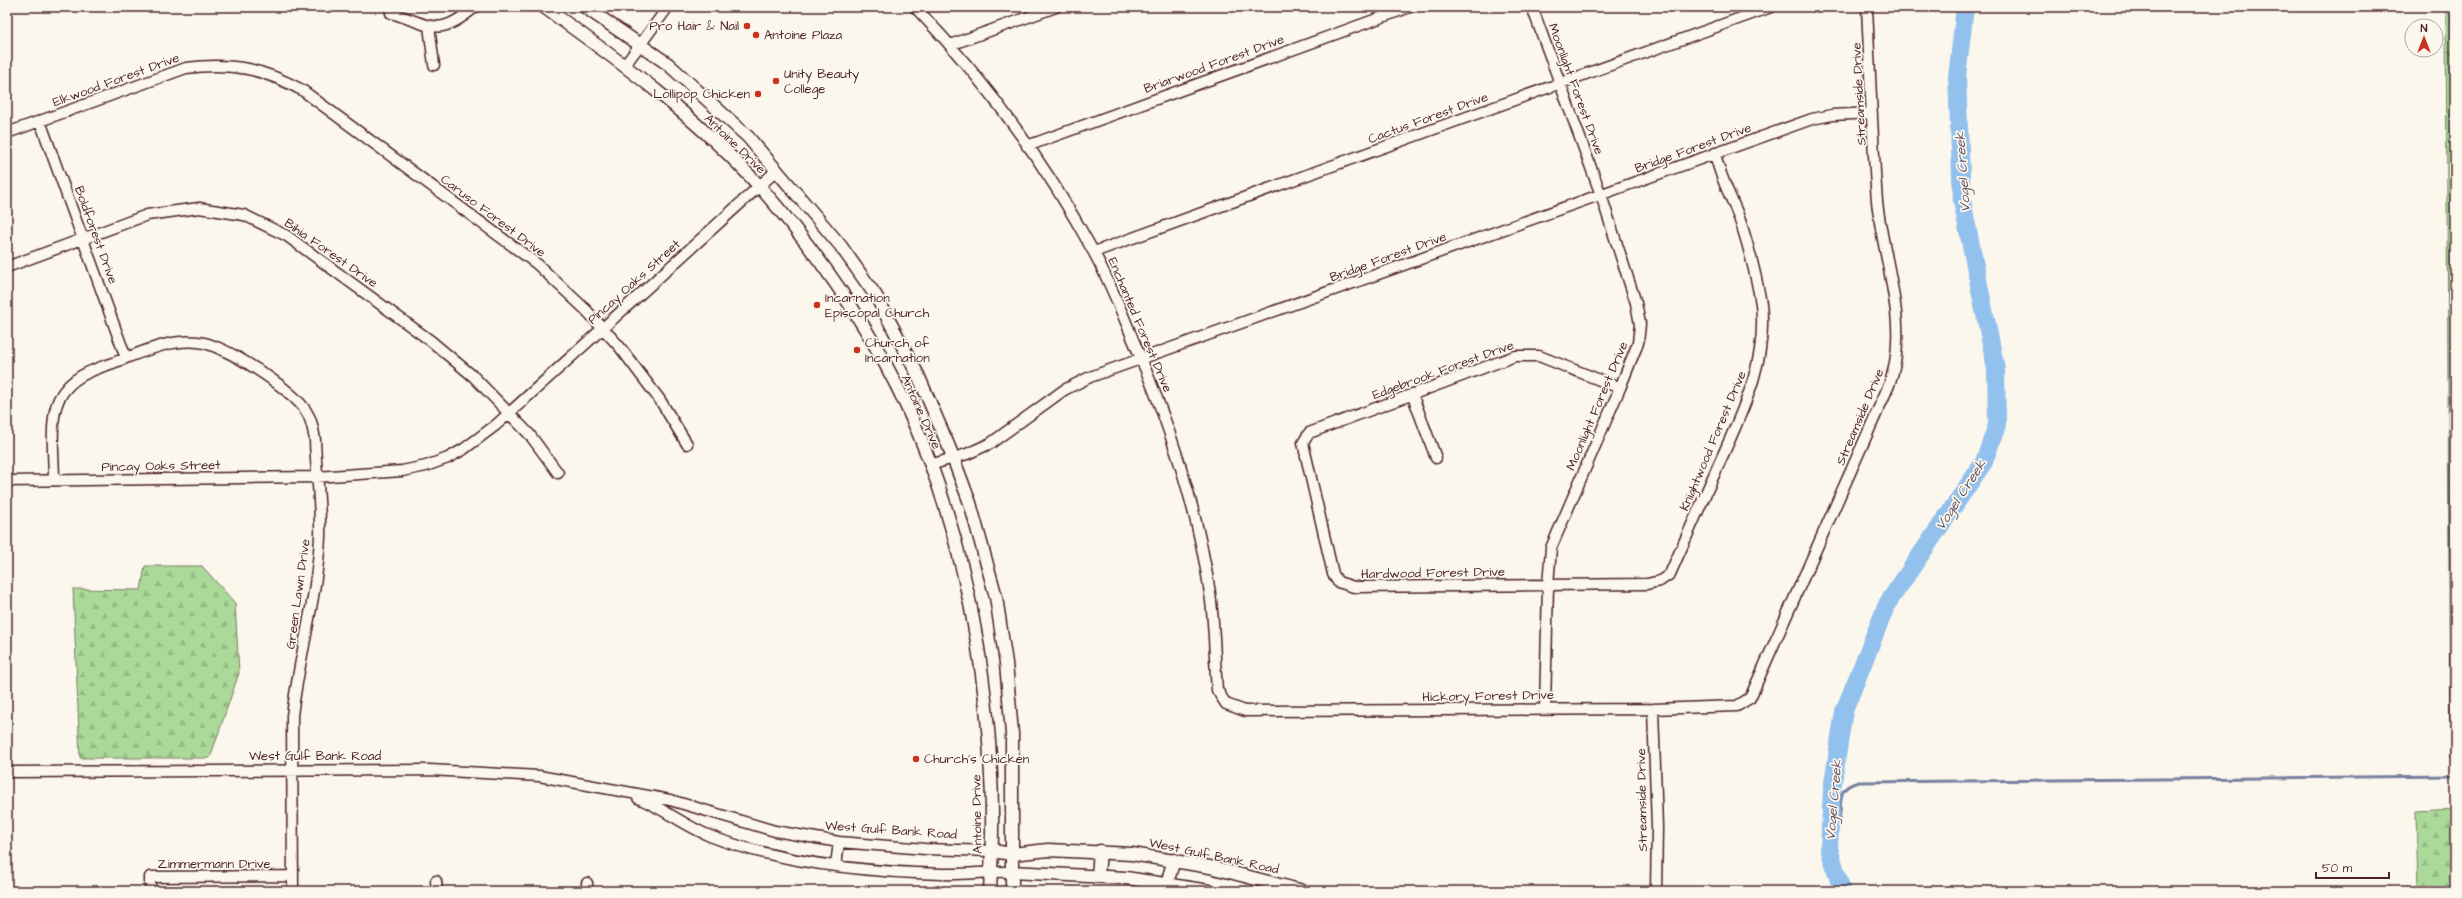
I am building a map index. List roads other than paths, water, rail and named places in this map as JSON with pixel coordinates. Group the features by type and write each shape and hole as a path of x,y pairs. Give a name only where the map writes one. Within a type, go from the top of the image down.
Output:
{"main road":[{"name":"Antoine Drive","path":"544,7 625,64 682,112 760,188 827,271 862,326 906,405 930,465 952,532 970,602 980,661 991,780 992,871 990,891"},
{"name":"Antoine Drive","path":"585,7 668,64 706,97 748,137 840,245 876,296 918,375 953,458 983,546 1000,619 1012,734 1012,891"},
{"name":"West Gulf Bank Road","path":"992,851 1012,854 1048,850 1100,851 1174,860 1246,874 1303,891"},
{"path":"1098,876 1100,851"},
{"path":"1167,883 1174,860"},
{"name":"West Gulf Bank Road","path":"1012,872 1098,876 1167,883 1209,891"}],"street":[{"path":"390,7 391,13 428,26 440,28 448,26 475,7"},
{"path":"625,64 668,7"},
{"name":"Enchanted Forest Drive","path":"915,7 971,69 1027,146 1094,252 1159,401 1178,458 1201,545 1214,630 1217,690 1226,704"},
{"path":"950,45 1056,7"},
{"name":"Briarwood Forest Drive","path":"1027,146 1410,7"},
{"name":"Moonlight Forest Drive","path":"1532,7 1600,195 1639,314 1638,343 1551,548 1548,585 1545,708"},
{"name":"Cactus Forest Drive","path":"1094,252 1771,7"},
{"name":"Streamside Drive","path":"1750,698 1889,386 1897,361 1898,323 1878,202 1867,7"},
{"path":"428,26 434,64"},
{"name":"Elkwood Forest Drive","path":"7,133 186,68 210,65 236,66"},
{"name":"Caruso Forest Drive","path":"236,66 265,73 302,90 537,264 603,327 660,400 687,444"},
{"name":"Bridge Forest Drive","path":"930,465 953,458 990,443 1009,432 1068,388 1097,375 1812,119 1832,115 1872,113"},
{"name":"Boldforest Drive","path":"40,121 126,358"},
{"name":"Knightwood Forest Drive","path":"1670,574 1746,402 1759,362 1762,331 1760,303 1752,262 1737,212 1722,178 1715,154"},
{"name":"Pincay Oaks Street","path":"7,481 316,476 402,471 426,466 464,450 509,412 760,188 776,171"},
{"name":"Bihia Forest Drive","path":"7,267 147,215 173,210 199,208 224,210 261,222 287,236 431,342 474,376 530,434 558,473"},
{"name":"Green Lawn Drive","path":"54,480 54,417 59,399 67,387 80,376 159,346 185,342 207,343 237,356 291,395 306,410 313,428 320,537 310,622 295,690 292,716 293,891"},
{"name":"Edgebrook Forest Drive","path":"1303,443 1309,433 1515,356 1539,356 1620,388"},
{"path":"1412,394 1436,458"},
{"name":"Hardwood Forest Drive","path":"1303,443 1330,568 1338,582 1354,587 1647,584 1660,581 1670,574"},
{"name":"Hickory Forest Drive","path":"1226,704 1244,711 1545,708 1653,709 1737,706 1750,698"},
{"name":"Streamside Drive","path":"1653,709 1657,827 1656,891"},
{"name":"West Gulf Bank Road","path":"7,772 60,770 474,771 547,777 670,800 775,831 839,842 924,849 992,851"},
{"name":"West Gulf Bank Road","path":"621,791 640,798 709,835 749,849 836,865 941,874 992,871 1012,872"},
{"path":"836,865 839,842"},
{"name":"Zimmermann Drive","path":"150,891 150,877 293,876"}],"waterway":[{"name":"Vogel Creek","path":"1842,891 1829,848 1832,789 1844,711 1887,604 1984,462 1997,425 1996,369 1962,201 1957,77 1965,7"},
{"path":"1830,832 1838,821 1843,791 1851,785 1859,782 2455,776"}],"place":[{"name":"Pro Hair & Nail","path":"747,26"},
{"name":"Antoine Plaza","path":"756,35"},
{"name":"Unity Beauty College","path":"776,81"},
{"name":"Lollipop Chicken","path":"758,94"},
{"name":"Incarnation Episcopal Church","path":"817,305"},
{"name":"Church of Incarnation","path":"857,350"},
{"name":"Church's Chicken","path":"916,759"}]}
